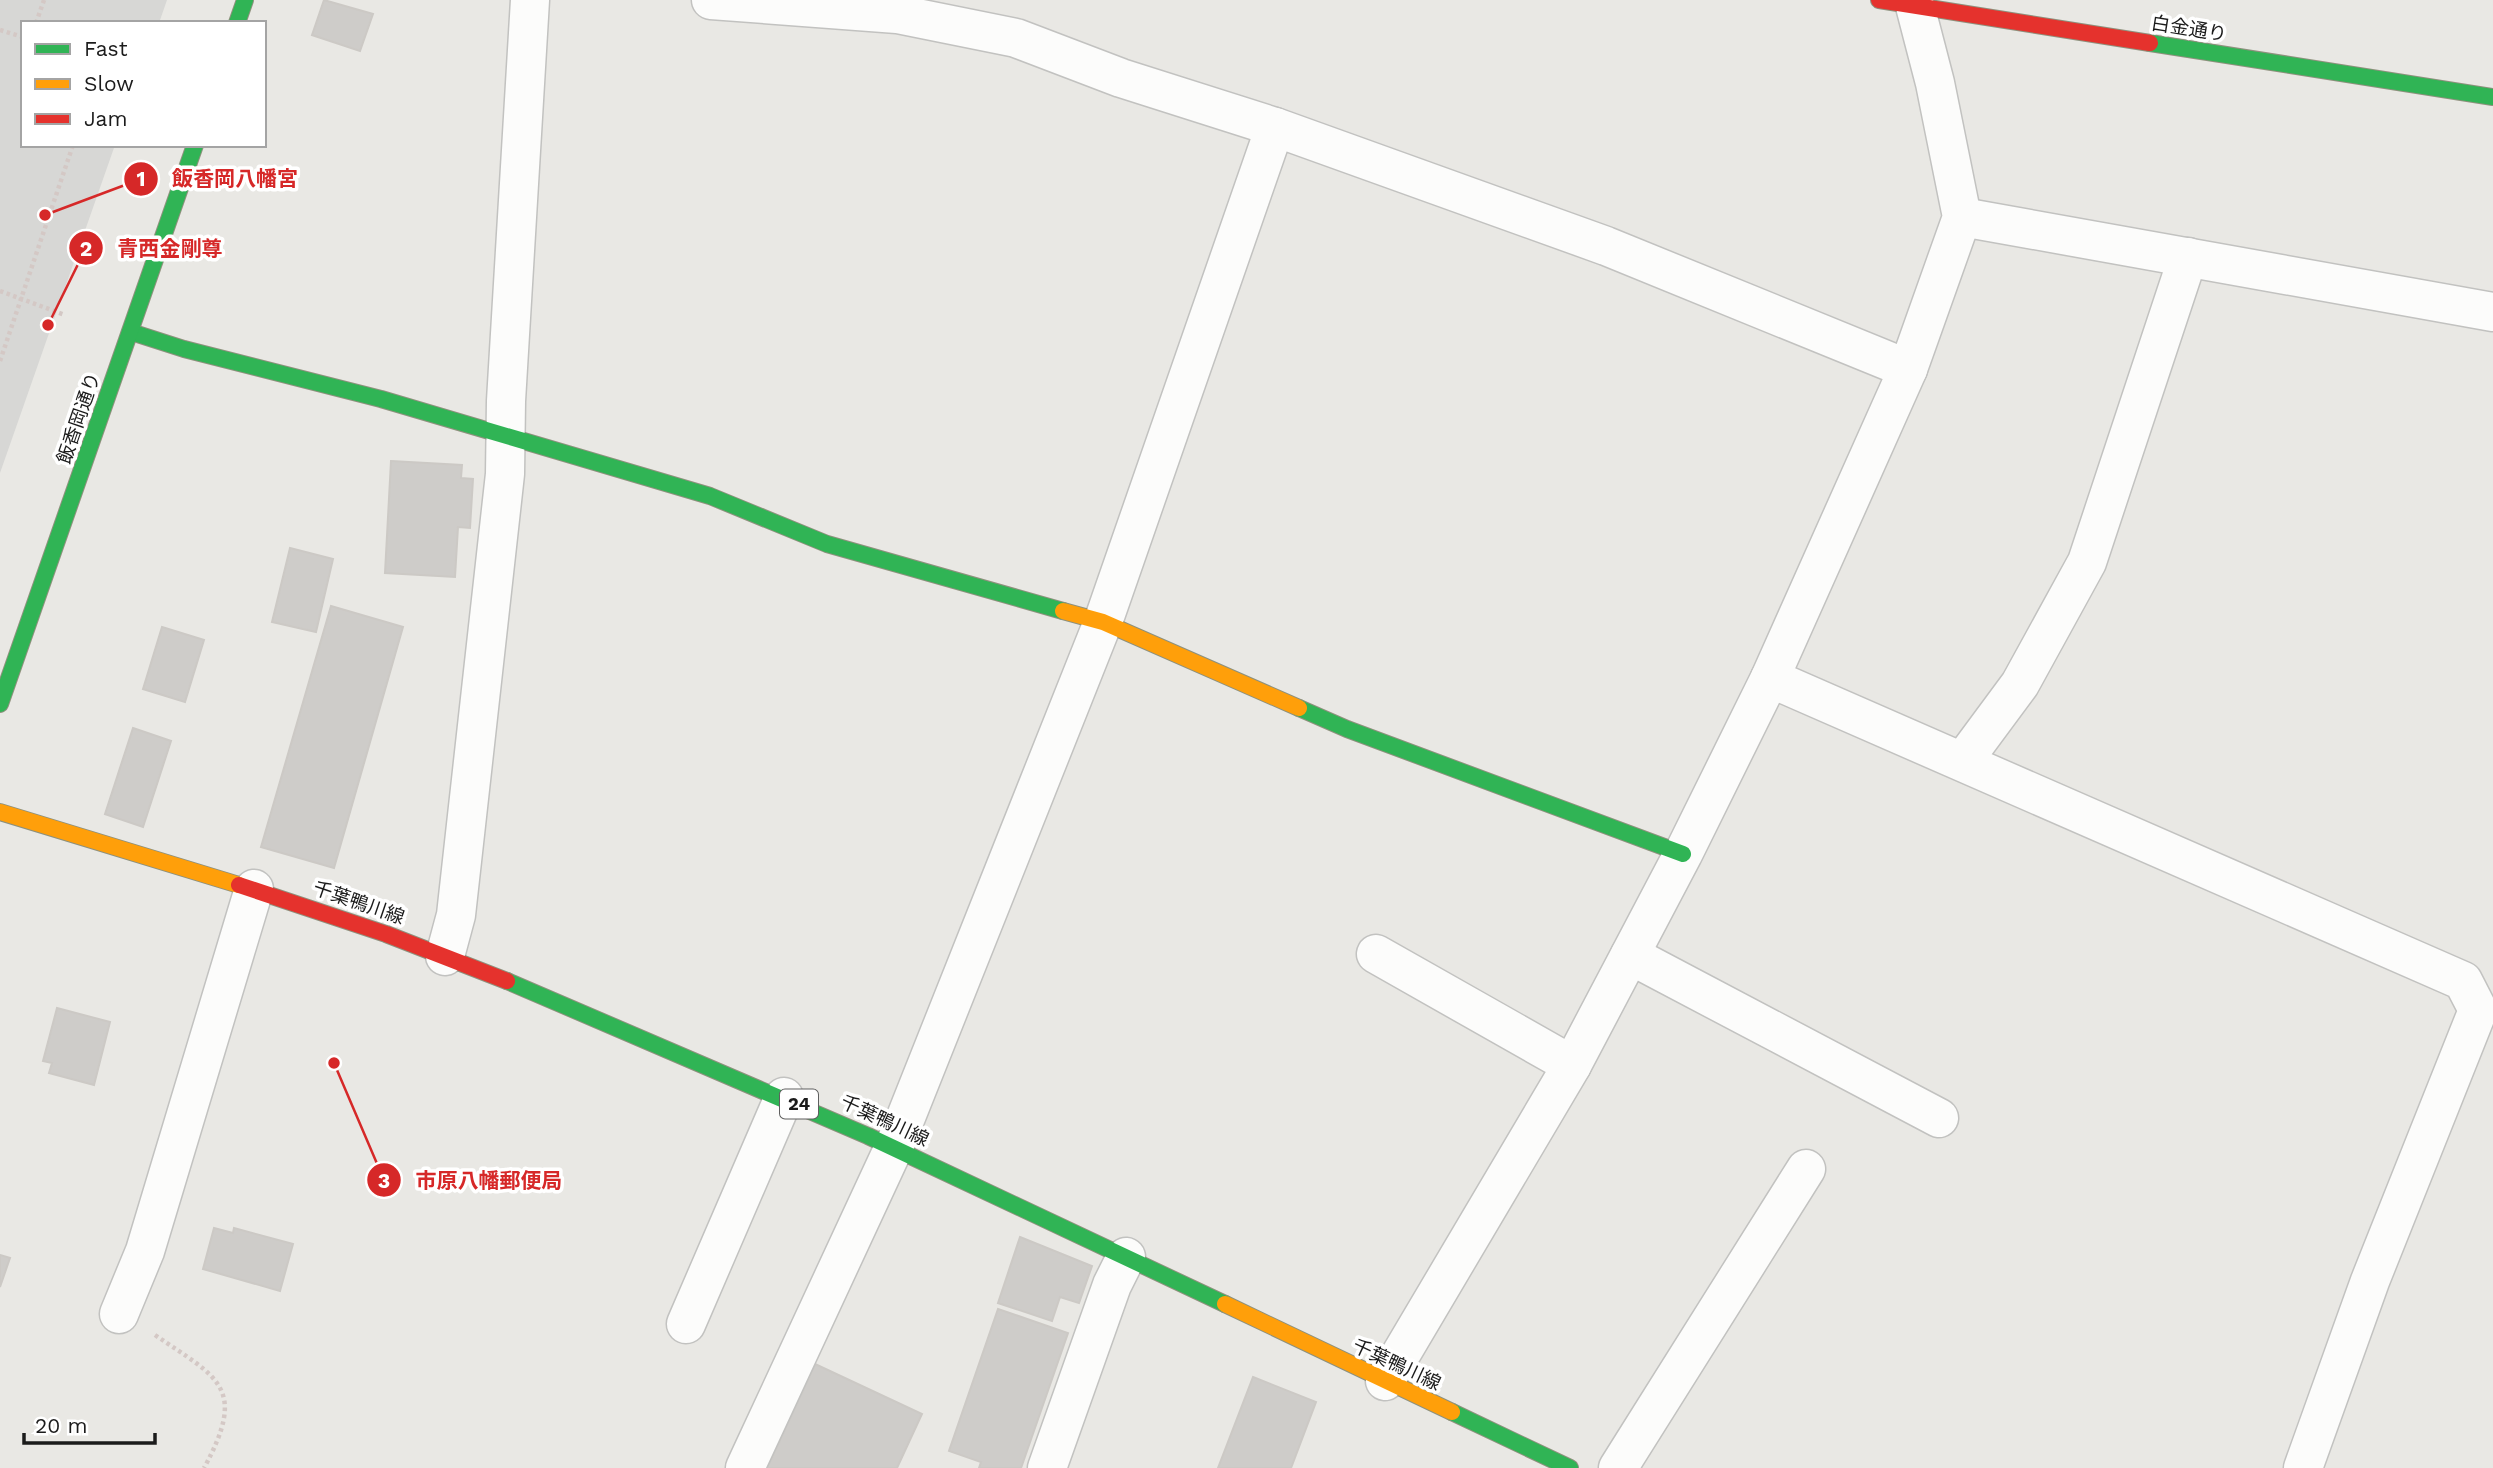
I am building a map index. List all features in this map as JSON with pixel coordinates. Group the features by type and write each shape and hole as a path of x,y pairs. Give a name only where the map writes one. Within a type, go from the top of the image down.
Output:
{"street":[{"path":"238,21 245,0"},
{"path":"445,956 456,915 508,437 506,401 530,0"},
{"path":"711,0 897,14 1016,38 1121,78 1275,127 1606,246 1908,369"},
{"path":"1385,1381 1572,1065 1683,853 1770,678 1908,369 1962,217 1935,83 1903,2"},
{"name":"白金通り","path":"1903,2 2493,97"},
{"path":"745,1468 894,1147 1103,622 1275,127"},
{"name":"飯香岡通り","path":"0,704 194,147"},
{"path":"1962,217 2493,312"},
{"path":"1962,761 2020,684 2087,562 2188,257"},
{"path":"131,331 184,349 381,399 710,496 827,544 1103,622 1347,729 1683,853"},
{"path":"1770,678 2463,981 2478,1010 2370,1281 2304,1468"},
{"name":"千葉鴨川線","path":"0,812 254,889 445,956 676,1049 894,1147 1570,1468"},
{"path":"119,1314 145,1251 254,889"},
{"path":"1376,954 1572,1065"},
{"path":"1630,955 1939,1118"},
{"path":"686,1324 784,1097"},
{"path":"1618,1468 1805,1169"},
{"path":"1047,1468 1112,1285 1126,1257"}],"path":[{"path":"37,21 44,0"},
{"path":"0,30 21,36"},
{"path":"0,361 72,147"},
{"path":"0,291 65,315"},
{"path":"119,1314 211,1373 221,1385 225,1399 222,1421 204,1468"}],"shaded area":[{"path":"0,0 167,0 160,21 21,21 21,147 114,147 0,473"}],"building":[{"path":"324,0 373,14 360,51 312,35"},
{"path":"391,461 462,465 461,478 473,479 470,528 458,527 455,577 385,573"},
{"path":"290,548 333,559 316,632 272,622"},
{"path":"331,606 403,627 334,868 261,847"},
{"path":"162,627 204,640 185,702 143,689"},
{"path":"133,728 171,741 143,827 105,814"},
{"path":"57,1008 110,1022 94,1085 49,1073 52,1063 43,1061"},
{"path":"214,1228 233,1233 234,1228 293,1244 280,1291 203,1269"},
{"path":"1020,1237 1092,1266 1079,1303 1060,1297 1052,1321 998,1303"},
{"path":"0,1255 10,1258 0,1287"},
{"path":"998,1309 1068,1333 1021,1468 979,1468 981,1462 949,1451"},
{"path":"815,1364 922,1414 897,1468 767,1468"},
{"path":"1253,1377 1316,1402 1291,1468 1218,1468"}],"traffic: fast":[{"path":"238,21 245,0"},
{"path":"2150,43 2493,97"},
{"path":"0,704 194,147"},
{"path":"131,332 184,349 381,399 710,496 827,544 1063,611"},
{"path":"1299,708 1347,729 1683,854"},
{"path":"507,981 868,1136 1225,1304"},
{"path":"1452,1412 1570,1468"}],"traffic: slow":[{"path":"1063,611 1103,622 1299,708"},
{"path":"0,812 239,885"},
{"path":"1225,1304 1452,1412"}],"traffic: jam":[{"path":"1879,0 2150,43"},
{"path":"239,885 386,934 507,981"}],"place":[{"name":"飯香岡八幡宮","path":"45,215"},
{"name":"青西金剛尊","path":"48,325"},
{"name":"市原八幡郵便局","path":"334,1063"}]}
